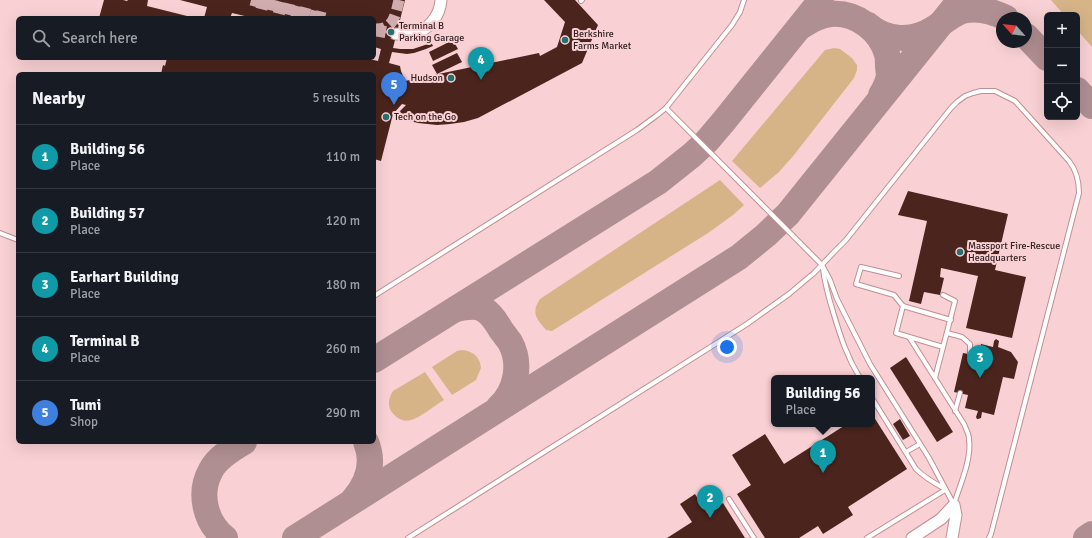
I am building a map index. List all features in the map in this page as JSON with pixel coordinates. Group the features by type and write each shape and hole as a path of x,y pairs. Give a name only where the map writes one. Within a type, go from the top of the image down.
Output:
{"street":[{"path":"396,34 408,35 421,32 432,23 438,13 441,0"},
{"path":"912,538 941,519 954,504"},
{"path":"952,538 956,515 954,504"}],"lane":[{"path":"376,295 637,130 666,108 735,22 744,0"},
{"path":"408,538 747,324 789,294 822,265 846,240 951,108 965,96 981,91 995,92 1015,101 1074,167 1079,182 1079,193 1050,308 989,538"},
{"path":"666,108 822,265 830,280 837,299 870,364 936,470 945,490 954,504"},
{"path":"0,233 16,239"},
{"path":"822,265 824,283 840,335 850,362 858,375"},
{"path":"899,276 861,267 856,284 894,295 903,306 951,320"},
{"path":"935,378 956,301 943,295"},
{"path":"903,306 896,333 943,347"},
{"path":"947,333 962,337 970,344 970,354"},
{"path":"909,337 956,411 970,439 970,449 966,468 954,504"},
{"path":"956,411 960,393"},
{"path":"875,403 916,469 929,481 945,490"},
{"path":"906,452 920,444"},
{"path":"867,538 945,490"},
{"path":"729,499 754,538"}],"shaded area":[{"path":"1051,0 1092,0 1092,47 1080,33 1080,12 1061,12"},
{"path":"834,48 840,49 852,58 857,65 854,78 794,155 779,172 760,188 732,161 825,50"},
{"path":"720,180 744,205 733,215 708,233 552,331 546,330 537,319 535,312 540,299"},
{"path":"462,350 473,353 479,361 481,368 476,380 452,395 432,367 457,351"},
{"path":"425,372 444,400 415,419 405,421 399,419 390,409 389,400 393,391"}],"building":[{"path":"104,0 148,0 147,6 187,16 100,16"},
{"path":"180,0 405,0 393,48 413,49 431,42 433,46 414,53 407,54 392,52 389,63 400,66 405,81 539,53 540,56 557,47 565,22 544,0 575,0 598,25 582,63 478,118 450,124 437,125 418,123 394,117 406,105 402,104 393,114 381,161 376,160 376,72 161,72 163,65 165,66 166,60 378,61 381,49 376,48 376,16 245,16 232,13 231,16 205,16 207,7"},
{"path":"453,40 458,49 433,61 429,52"},
{"path":"457,53 462,62 437,74 432,65"},
{"name":"Massport Fire-Rescue Headquarters","path":"908,191 1008,214 995,270 1026,277 1012,338 966,328 978,276 941,268 940,277 944,278 940,295 924,292 921,304 909,301 927,221 898,215"},
{"path":"996,339 999,341 998,347 1011,352 1018,362 1014,379 1003,377 994,415 982,412 981,418 977,419 976,417 978,411 965,408 968,395 954,392 963,353 978,356 981,344 993,347"},
{"path":"906,357 953,432 937,442 890,368"},
{"path":"875,419 907,469 848,507 853,515 823,534 818,526 799,538 765,538 737,494 751,485 732,455 765,434 784,464 842,427 875,427"},
{"path":"900,419 910,436 903,440 893,424"},
{"path":"695,494 707,513 723,503 745,538 667,538 692,522 680,504"}],"taxiway":[{"path":"376,359 658,182 692,155 707,141 724,121 821,0"},
{"path":"295,538 739,257 766,235 788,214 960,0"},
{"path":"868,25 891,37 908,38 925,33 962,11 973,9 996,13"},
{"path":"800,27 819,17 831,14 849,16 866,24 879,37 884,45 887,56 889,75 881,95"},
{"path":"1032,42 1044,55"},
{"path":"1080,93 1092,106"},
{"path":"456,309 473,307 480,308 489,313 494,318 514,350 516,368 513,385 505,401 499,407"},
{"path":"225,538 218,531 208,516 204,497 205,488 211,470 217,462 241,444"},
{"path":"353,500 363,487 370,466 369,450 367,444"},
{"path":"1086,538 1092,534"}],"tunnel":[{"path":"251,0 317,16"},
{"path":"376,29 381,29 390,24 395,16 399,0"},
{"path":"257,2 312,16"},
{"path":"376,30 396,34"}],"place":[{"name":"Terminal B Parking Garage","path":"391,32"},
{"name":"Berkshire Farms Market","path":"565,40"},
{"name":"Hudson","path":"451,78"},
{"name":"Terminal B","path":"481,80"},
{"name":"Tumi","path":"394,105"},
{"name":"Tech on the Go","path":"386,117"},
{"name":"Massport Fire-Rescue Headquarters","path":"960,252"},
{"name":"Earhart Building","path":"980,378"},
{"name":"Building 56","path":"823,473"},
{"name":"Building 57","path":"710,518"}]}
